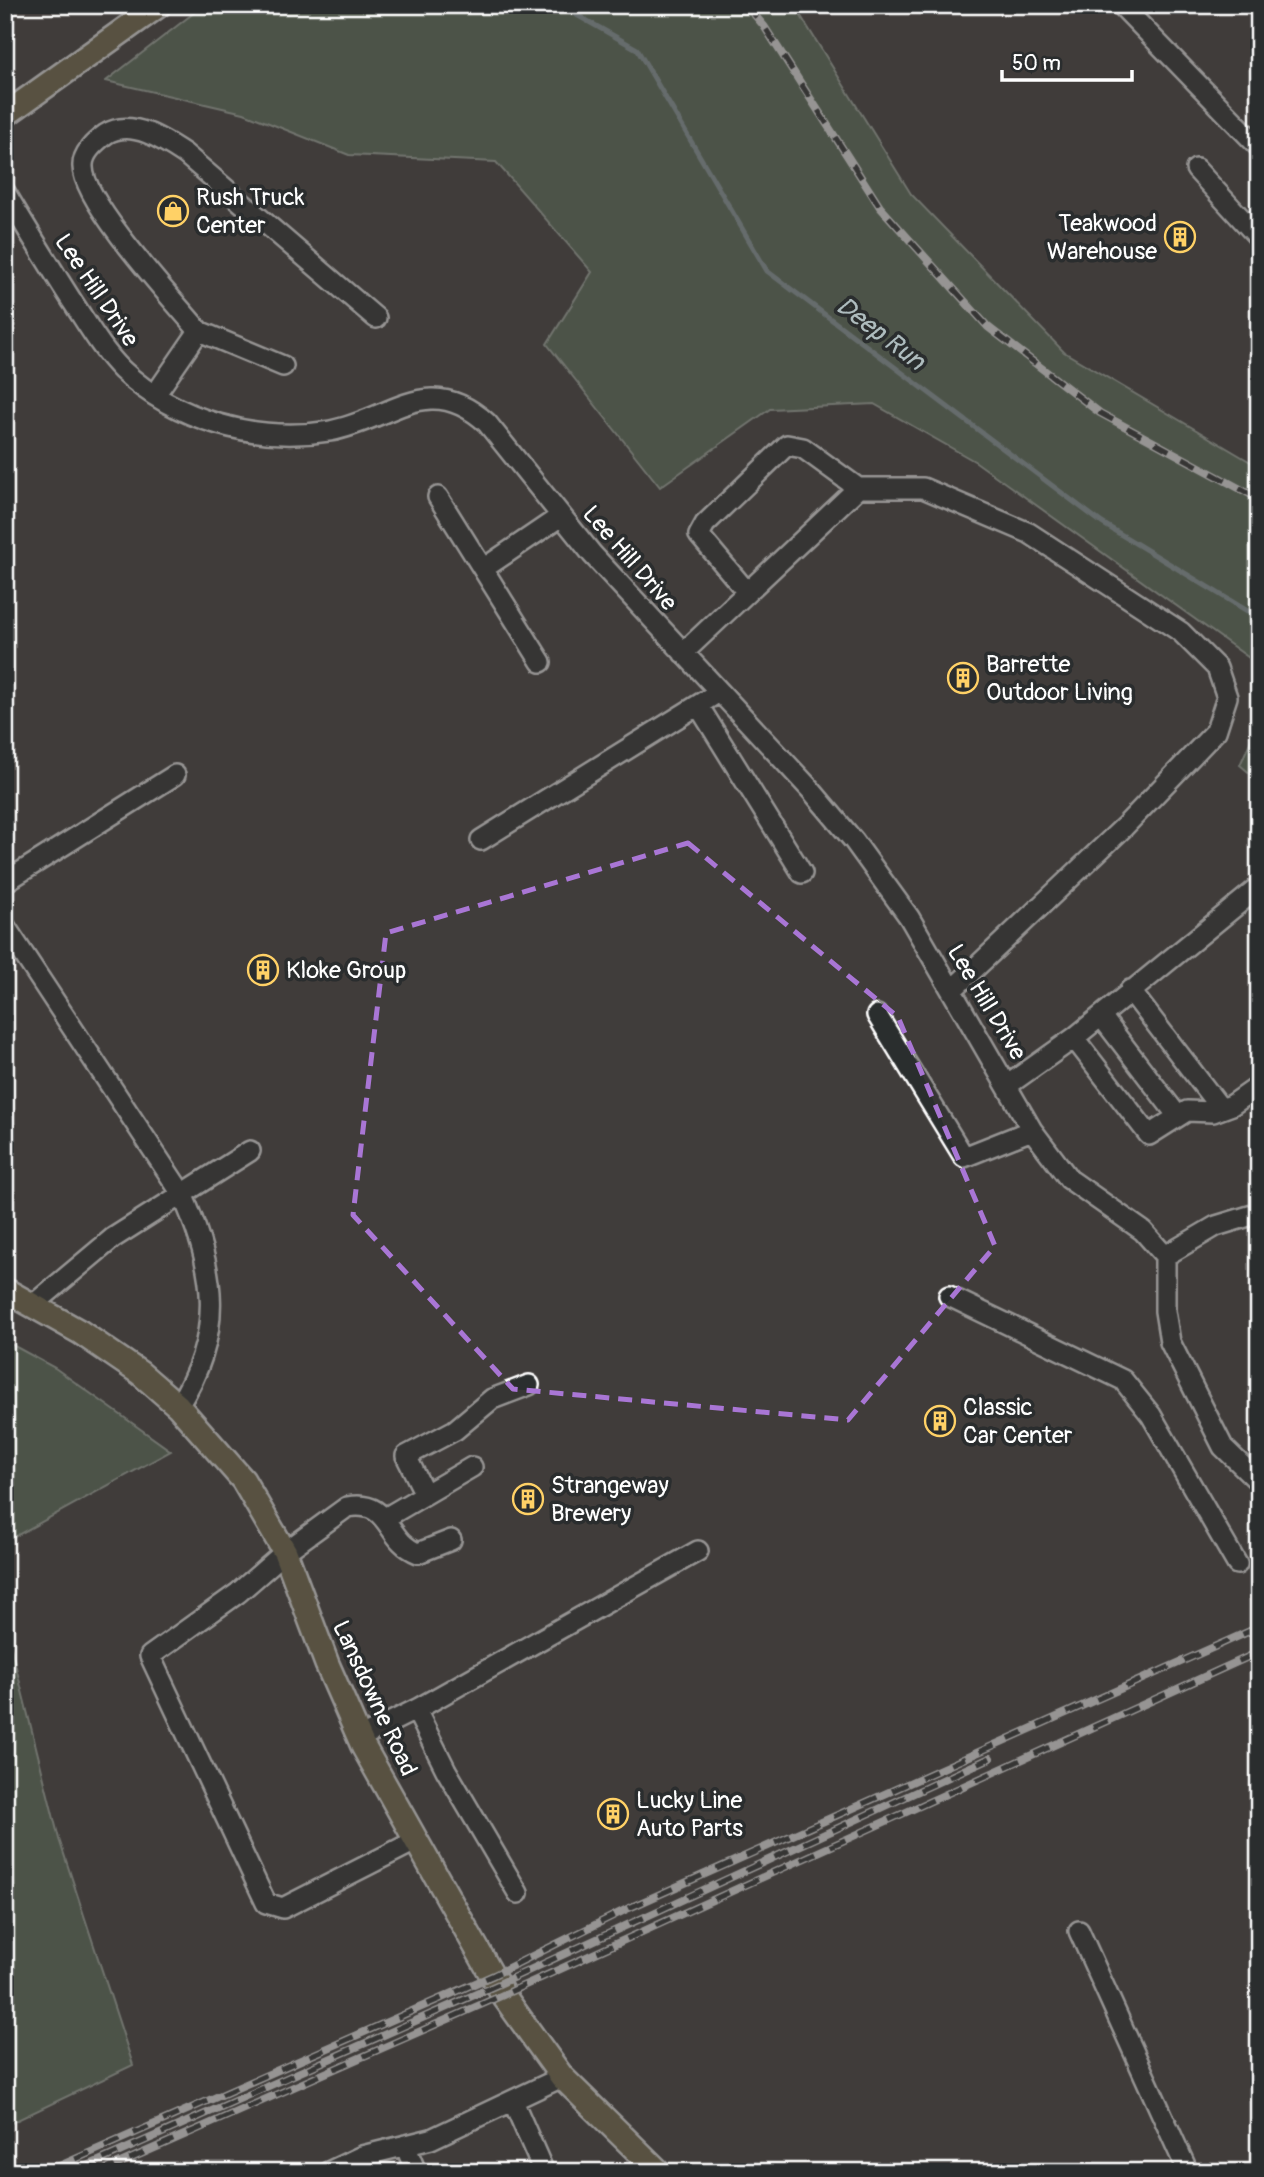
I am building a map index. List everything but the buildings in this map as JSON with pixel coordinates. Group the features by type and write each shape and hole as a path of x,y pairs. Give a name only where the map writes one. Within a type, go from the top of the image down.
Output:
{"main road":[{"path":"5,115 159,5"},
{"name":"Lansdowne Road","path":"5,1290 80,1332 140,1373 178,1406 243,1480 268,1518 285,1552 359,1738 503,1995 562,2077 659,2172"}],"street":[{"path":"1121,5 1259,147"},
{"path":"283,366 200,331 125,244 91,189 82,169 85,154 110,132 120,129 155,135 184,154 376,318"},
{"path":"1196,169 1259,237"},
{"name":"Lee Hill Drive","path":"5,192 102,347 122,369 155,395 198,418 274,434 332,430 411,400 428,398 452,401 474,411 487,423 561,516 854,841 909,917 1032,1130 1069,1179 1143,1231 1165,1256"},
{"path":"155,395 200,331"},
{"path":"747,592 699,536 705,524 787,445 803,448 858,488 923,488 1030,533 1181,632 1217,668 1227,697 1216,731 1124,828 953,990"},
{"path":"683,653 858,488"},
{"path":"438,497 541,662"},
{"path":"483,569 561,516"},
{"path":"481,840 719,692"},
{"path":"698,705 802,873"},
{"path":"5,882 175,775"},
{"path":"1008,1085 1074,1038 1259,887"},
{"path":"5,926 182,1194 203,1249 212,1311 202,1361 178,1406"},
{"path":"1130,990 1221,1109"},
{"path":"877,1015 964,1157 1032,1130"},
{"path":"1101,1016 1177,1115"},
{"path":"1074,1038 1149,1135 1177,1115 1187,1111 1221,1109 1232,1105 1259,1086"},
{"path":"33,1305 113,1238 250,1151"},
{"path":"1259,1213 1216,1226 1165,1256 1165,1311 1170,1342 1190,1387 1223,1447 1259,1482"},
{"path":"948,1296 1122,1380 1151,1415 1237,1564"},
{"path":"425,1494 406,1456 455,1430 492,1399 529,1385"},
{"path":"385,1518 472,1467"},
{"path":"417,1840 283,1908 266,1903 149,1656 238,1593 285,1552 346,1507 370,1507 385,1518 398,1541 418,1553 451,1540"},
{"path":"359,1738 416,1710 698,1551"},
{"path":"416,1710 446,1770 518,1893"},
{"path":"1079,1931 1188,2172"},
{"path":"328,2172 362,2156 432,2139 562,2077"},
{"path":"513,2101 544,2172"},
{"path":"405,2145 416,2172"}],"highlighted area":[{"path":"688,843 898,1017 995,1246 848,1420 513,1389 353,1215 386,933"}],"green space":[{"path":"204,5 794,5 911,194 1064,352 1259,467 1259,665 976,462 874,404 770,409 660,487 547,344 592,272 496,162 349,155 244,113 106,81"},
{"path":"1259,722 1259,781 1240,765"},
{"path":"5,1341 55,1368 171,1451 5,1542"},
{"path":"5,1623 59,1839 133,2065 5,2126"}],"waterway":[{"name":"Deep Run","path":"559,5 637,49 767,271 1102,523 1259,618"}],"railway":[{"path":"746,5 764,26 880,207 988,327 1100,413 1259,499"},
{"path":"46,2172 494,1975 629,1908 1259,1627"},
{"path":"100,2172 503,1995 1259,1652"},
{"path":"74,2172 499,1984 990,1758"}],"place":[{"name":"Rush Truck Center","path":"173,211"},
{"name":"Teakwood Warehouse","path":"1180,237"},
{"name":"Barrette Outdoor Living","path":"963,678"},
{"name":"Kloke Group","path":"263,970"},
{"name":"Classic Car Center","path":"940,1421"},
{"name":"Strangeway Brewery","path":"528,1499"},
{"name":"Lucky Line Auto Parts","path":"613,1814"}]}
